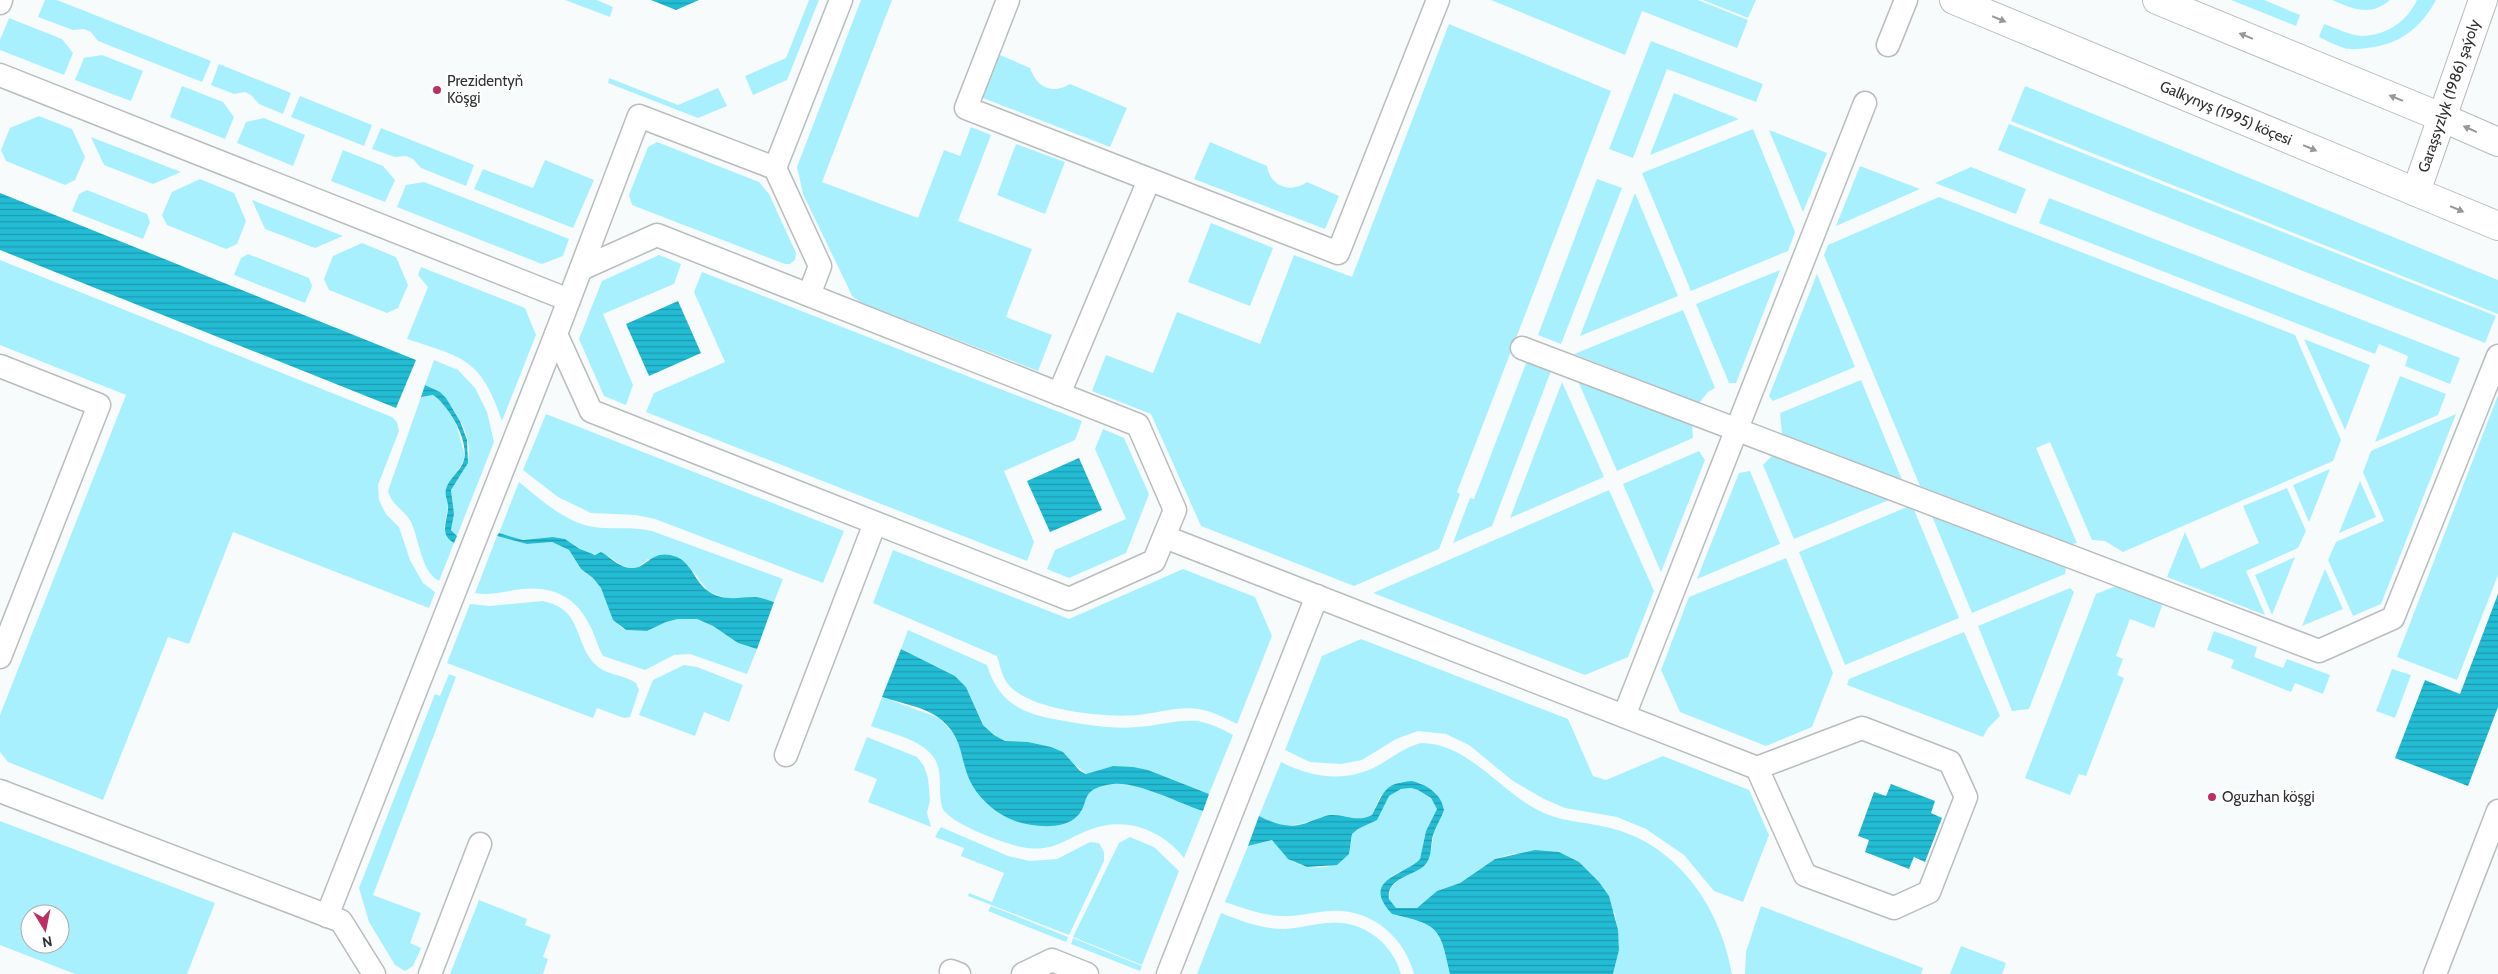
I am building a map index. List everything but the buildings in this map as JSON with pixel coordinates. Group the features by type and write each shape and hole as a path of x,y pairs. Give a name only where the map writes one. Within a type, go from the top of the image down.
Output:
{"street":[{"name":"Galkynyş (1995) köçesi","path":"1954,0 2498,225"},
{"path":"2157,0 2498,142"},
{"name":"Garaşsyzlyk (1986) şaýoly","path":"2416,192 2483,0"}],"lane":[{"path":"775,168 841,0"},
{"path":"1008,0 966,108 1338,253 1445,2"},
{"path":"1888,45 1906,0"},
{"path":"0,75 569,300"},
{"path":"1624,716 1865,104"},
{"path":"327,916 556,334 639,116 775,168 820,266 809,295"},
{"path":"1059,394 1149,180"},
{"path":"556,334 591,411 1069,599 1154,561 1165,537 1175,510 1138,426 657,235 581,269"},
{"path":"1522,348 2319,651 2393,618 2498,356"},
{"path":"0,366 100,405 0,657"},
{"path":"786,755 875,523"},
{"path":"1165,537 1757,768 1862,728 1950,762 1966,797 1929,892 1894,908 1805,874 1757,768"},
{"path":"1168,974 1317,596"},
{"path":"0,791 341,921 374,974"},
{"path":"2435,974 2498,811"},
{"path":"430,974 480,844"},
{"path":"1023,974 1052,960 1087,974"}],"shaded area":[{"path":"45,0 57,0 211,61 202,82 98,41 91,32 84,29 73,30 38,17"},
{"path":"565,0 597,0 613,7 610,17"},
{"path":"651,0 699,0 676,10"},
{"path":"809,0 819,0 787,80 753,95 745,76 786,58"},
{"path":"861,0 892,0 822,182 918,218 944,150 960,156 971,127 991,135 958,221 1032,249 1006,317 1052,335 1038,371 862,303 852,296 803,194 797,167"},
{"path":"1491,0 1698,0 1748,20 1737,48 1642,11 1625,55"},
{"path":"1703,0 1756,0 1748,18"},
{"path":"2231,0 2264,0 2300,15 2296,26"},
{"path":"2332,0 2390,0 2376,8 2362,10"},
{"path":"2417,0 2436,0 2416,27 2399,39 2389,43 2367,48 2349,49 2337,46 2319,37 2324,24 2361,36 2387,30 2407,15"},
{"path":"9,18 62,39 73,53 64,75 0,50 0,40"},
{"path":"1449,24 1611,91 1457,492 1460,494 1439,549 1354,586 1201,526 1151,414 1092,391 1106,355 1153,373 1177,312 1260,344 1294,255 1352,277"},
{"path":"1651,41 1763,84 1756,102 1667,69 1633,158 1609,149"},
{"path":"998,54 1030,68 1037,80 1046,87 1057,89 1070,84 1127,108 1110,147 980,97"},
{"path":"102,55 143,71 131,101 75,80 84,58"},
{"path":"219,64 291,93 283,114 259,104 251,95 245,92 234,94 211,85"},
{"path":"609,78 678,105 718,88 727,106 698,118 608,83"},
{"path":"182,86 223,102 234,117 225,139 170,117"},
{"path":"2025,86 2498,280 2498,314 2011,121"},
{"path":"1674,93 1739,119 1650,155"},
{"path":"300,96 372,125 364,146 291,117"},
{"path":"39,116 72,129 85,157 75,180 65,185 6,161 1,150 10,128"},
{"path":"264,118 305,135 293,166 237,143 246,122"},
{"path":"2009,124 2496,316 2485,343 1998,150"},
{"path":"381,128 474,165 466,186 421,168 413,159 406,156 395,157 372,149"},
{"path":"1753,129 1795,232 1788,251 1691,291 1642,173"},
{"path":"1769,130 1827,153 1803,212"},
{"path":"91,137 181,172 153,184 104,165"},
{"path":"657,142 759,182 769,194 796,253 795,260 790,264 785,264 632,205 629,195 648,147"},
{"path":"1210,142 1267,166 1272,179 1282,186 1301,186 1307,182 1339,196 1325,229 1194,179"},
{"path":"1016,144 1065,162 1045,214 997,195"},
{"path":"343,150 383,166 395,180 385,202 331,181"},
{"path":"545,160 594,180 573,228 474,189 483,169 533,188"},
{"path":"1860,166 1920,189 1836,226"},
{"path":"1971,167 2026,189 2016,214 1935,183"},
{"path":"200,179 234,193 246,221 237,244 226,249 167,225 162,215 172,192"},
{"path":"1597,179 1622,188 1561,344 1538,335"},
{"path":"424,182 569,239 563,256 542,264 397,207 406,185"},
{"path":"87,190 147,214 150,222 143,239 72,211 79,194"},
{"path":"0,193 416,360 396,408 0,250"},
{"path":"1635,193 1678,296 1580,336"},
{"path":"1939,197 2295,335 2341,440 2333,461 2123,552 2105,541 2092,540 2050,442 2036,448 2077,543 2072,544 1920,486 1824,255 1828,245"},
{"path":"2049,198 2460,358 2450,384 2405,366 2408,356 2379,344 2375,354 2039,223"},
{"path":"252,200 343,236 315,248 265,229"},
{"path":"1211,223 1273,248 1250,306 1188,282"},
{"path":"362,243 396,257 408,285 398,308 387,313 329,290 324,279 333,256"},
{"path":"248,254 309,278 312,286 305,303 234,275 241,258"},
{"path":"659,255 681,264 674,284 603,314 633,385 626,405 604,396 579,339 602,281"},
{"path":"0,260 392,417 397,422 399,431 378,485 379,500 386,514 399,527 410,560 423,583 435,592 429,608 233,532 189,644 168,637 103,800 8,762 0,752 0,715 126,395 0,345"},
{"path":"421,267 525,308 536,335 502,421 486,385 478,373 468,364 443,351 407,339 428,287 418,275"},
{"path":"1780,270 1736,383 1729,383 1696,304"},
{"path":"702,272 1082,421 1075,440 1004,471 1034,542 1027,561 646,412 654,393 725,362 694,292"},
{"path":"1817,274 1855,367 1773,401 1769,396"},
{"path":"678,301 701,353 649,376 626,324"},
{"path":"1683,310 1715,388 1708,392 1699,403 1574,354"},
{"path":"2304,339 2370,365 2345,430"},
{"path":"434,360 458,370 475,388 487,412 494,442 457,536 451,530 454,514 451,490 465,467 469,449 464,427 458,416 442,397 425,385"},
{"path":"1527,361 1551,371 1492,526 1453,543 1470,498 1474,499"},
{"path":"2400,376 2446,394 2438,415 2375,442"},
{"path":"1861,380 1902,480 1782,434 1780,413"},
{"path":"1578,381 1692,424 1693,438 1617,471"},
{"path":"1562,382 1604,477 1510,518"},
{"path":"425,385 440,392 446,398 460,421 467,440 468,463 451,490 454,514 451,530 457,536 454,543 445,532 448,506 446,492 450,481 464,460 464,443 451,415 439,400 433,395 421,397"},
{"path":"433,395 446,407 456,424 464,453 464,460 446,489 448,506 444,529 454,543 439,581 433,577 424,563 411,522 392,500 388,491 421,397"},
{"path":"2498,395 2498,575 2457,680 2397,657"},
{"path":"546,414 844,531 823,583 655,519 636,515 591,513 558,497 523,470"},
{"path":"2456,414 2381,604 2353,616 2328,560 2336,542 2384,521 2363,472 2371,451"},
{"path":"1103,429 1124,438 1149,494 1126,553 1069,578 1047,569 1055,550 1126,519 1095,449"},
{"path":"1699,451 1705,460 1661,572 1623,484"},
{"path":"1773,455 1889,500 1794,539 1763,465"},
{"path":"1079,458 1102,510 1050,532 1027,481"},
{"path":"2330,469 2309,522 2293,485"},
{"path":"1750,471 1780,544 1697,579 1739,473"},
{"path":"2360,481 2376,517 2339,533"},
{"path":"519,482 573,521 601,528 652,531 783,579 774,602 755,597 733,600 722,597 708,591 694,572 648,559 637,568 631,568 623,566 608,556 587,553 565,539 553,537 523,540 499,533"},
{"path":"2287,488 2306,531 2298,548 2246,571 2265,615 2167,577 2185,532 2201,569 2259,543 2243,506"},
{"path":"1609,490 1654,591 1628,657 1585,675 1373,593"},
{"path":"1912,505 1959,618 1845,665 1799,552"},
{"path":"1932,516 2066,566 2065,574 1972,613"},
{"path":"499,533 523,540 553,537 565,539 580,549 595,555 601,552 627,568 642,565 656,556 668,555 677,557 690,568 708,591 720,597 756,597 774,602 757,649 738,643 713,626 697,619 678,619 666,622 647,631 626,630 613,620 601,588 593,578 581,569 569,550 552,542 527,544 497,536"},
{"path":"497,536 527,544 552,542 569,550 581,569 593,578 601,588 620,627 626,630 647,631 666,622 678,619 697,619 713,626 738,643 757,649 747,674 690,654 674,655 645,670 603,656 583,614 577,606 562,595 553,591 533,588 493,594 475,593"},
{"path":"893,550 1069,619 1183,569 1255,597 1272,636 1237,724 1213,713 1190,708 1124,716 1069,711 1033,701 1018,693 1006,681 997,656 873,603"},
{"path":"2295,557 2272,615 2255,575"},
{"path":"1786,558 1833,673 1812,727 1766,746 1680,712 1661,670 1689,597"},
{"path":"2325,569 2343,609 2302,626"},
{"path":"2116,586 2163,603 2154,628 2130,619 2116,656 2123,659 2117,675 2124,678 2086,776 2079,774 2070,795 2025,778 2096,594"},
{"path":"2070,588 2074,592 2029,709 2012,711 1978,626"},
{"path":"2498,594 2498,707 2468,786 2395,758 2425,680 2460,694"},
{"path":"543,601 556,605 571,618 587,654 598,667 636,683 639,690 630,717 624,718 597,708 593,718 447,663 470,604 490,606"},
{"path":"908,630 987,665 993,680 1010,702 1033,714 1091,725 1129,728 1182,721 1197,721 1220,728 1233,735 1209,794 1148,770 1113,766 1087,774 1051,747 1005,741 994,735 983,725 966,687 955,676 901,649"},
{"path":"2214,631 2257,647 2254,657 2283,668 2287,659 2330,675 2323,694 2295,683 2291,692 2231,668 2234,660 2207,650"},
{"path":"1964,632 2000,716 1988,728 1983,737 1847,685 1849,679"},
{"path":"1361,639 1568,719 1593,776 1606,780 1663,756 1749,790 1769,835 1743,902 1714,891 1684,855 1646,829 1617,817 1565,808 1544,799 1513,781 1469,745 1446,734 1418,731 1396,739 1362,760 1341,764 1310,762 1285,750 1322,656"},
{"path":"901,649 955,676 966,687 983,725 994,735 1005,741 1028,742 1051,747 1063,752 1080,771 1086,774 1113,766 1148,770 1209,794 1203,811 1145,789 1123,784 1113,784 1101,786 1089,794 1080,814 1067,823 1050,826 1032,825 1015,821 1002,815 986,802 973,787 957,740 947,725 927,711 882,697"},
{"path":"684,665 697,667 743,685 729,722 704,712 695,736 639,715 653,680"},
{"path":"2392,669 2411,675 2395,718 2376,711"},
{"path":"449,674 456,677 373,895 421,913 410,943 421,948 413,966 405,971 395,965 369,922 359,888 435,694 440,696"},
{"path":"882,697 939,718 957,737 971,783 1081,812 1086,796 1095,788 1109,784 1130,784 1203,811 1184,858 1164,839 1141,828 1128,825 1102,826 1050,847 1041,848 1021,847 977,832 954,819 942,807 938,765 930,753 917,743 902,736 871,726"},
{"path":"867,737 917,757 924,766 928,778 930,800 927,813 931,827 868,802 877,779 854,770"},
{"path":"1421,743 1437,745 1467,758 1520,799 1544,813 1563,819 1614,829 1638,838 1659,850 1694,884 1707,905 1718,927 1732,974 1613,974 1619,950 1615,913 1515,853 1495,859 1460,883 1437,891 1417,908 1396,908 1389,899 1391,887 1404,876 1422,868 1431,851 1434,832 1441,817 1436,793 1420,783 1400,782 1380,796 1372,815 1361,819 1325,816 1301,824 1287,826 1277,825 1259,816 1281,762 1317,775 1342,776 1367,771 1404,750"},
{"path":"1412,781 1423,785 1437,794 1444,810 1433,835 1430,856 1426,863 1423,867 1395,882 1391,887 1389,899 1396,908 1417,908 1437,891 1460,883 1495,859 1535,850 1559,852 1579,862 1599,882 1609,896 1618,930 1619,950 1613,974 1450,974 1440,937 1435,930 1419,921 1392,914 1383,902 1380,893 1388,879 1420,859 1426,831 1437,809 1431,798 1418,790 1411,788 1401,789 1389,796 1377,820 1352,834 1349,854 1337,865 1307,867 1288,859 1272,840 1248,846 1259,816 1278,824 1291,826 1304,824 1330,815 1356,818 1367,817 1372,815 1386,790 1395,784"},
{"path":"1891,784 1935,801 1931,813 1942,818 1925,862 1914,857 1909,869 1865,852 1869,840 1858,836 1874,792 1886,796"},
{"path":"1411,788 1427,795 1437,809 1426,831 1420,859 1389,879 1381,893 1392,914 1419,921 1435,930 1440,937 1450,974 1414,974 1409,960 1394,937 1383,927 1359,914 1345,911 1330,911 1280,916 1252,911 1225,902 1248,846 1272,840 1286,856 1297,864 1312,867 1328,867 1351,844 1352,834 1369,824 1389,796 1401,789"},
{"path":"0,821 215,903 187,974 75,974 23,954 70,954 70,904 20,904 20,953 0,945"},
{"path":"941,827 1008,856 1030,861 1057,859 1090,842 1099,843 1104,852 1104,861 1069,935 968,896 969,893 992,902 1004,873 961,856 964,848 935,837"},
{"path":"1130,837 1154,847 1179,871 1142,965 1073,937 1119,843"},
{"path":"479,900 527,919 525,925 551,935 543,957 548,959 543,974 450,974"},
{"path":"991,906 1068,937 1066,942 988,911"},
{"path":"1761,906 1923,968 1921,974 1745,974 1746,952"},
{"path":"1221,913 1252,924 1276,929 1327,923 1341,923 1362,928 1387,947 1398,964 1401,974 1197,974"},
{"path":"1073,938 1142,966 1140,971 1071,944"},
{"path":"1961,946 2006,963 2002,974 1950,974"}],"place":[{"name":"Prezidentyň Köşgi","path":"437,90"},
{"name":"Oguzhan köşgi","path":"2212,797"}]}
